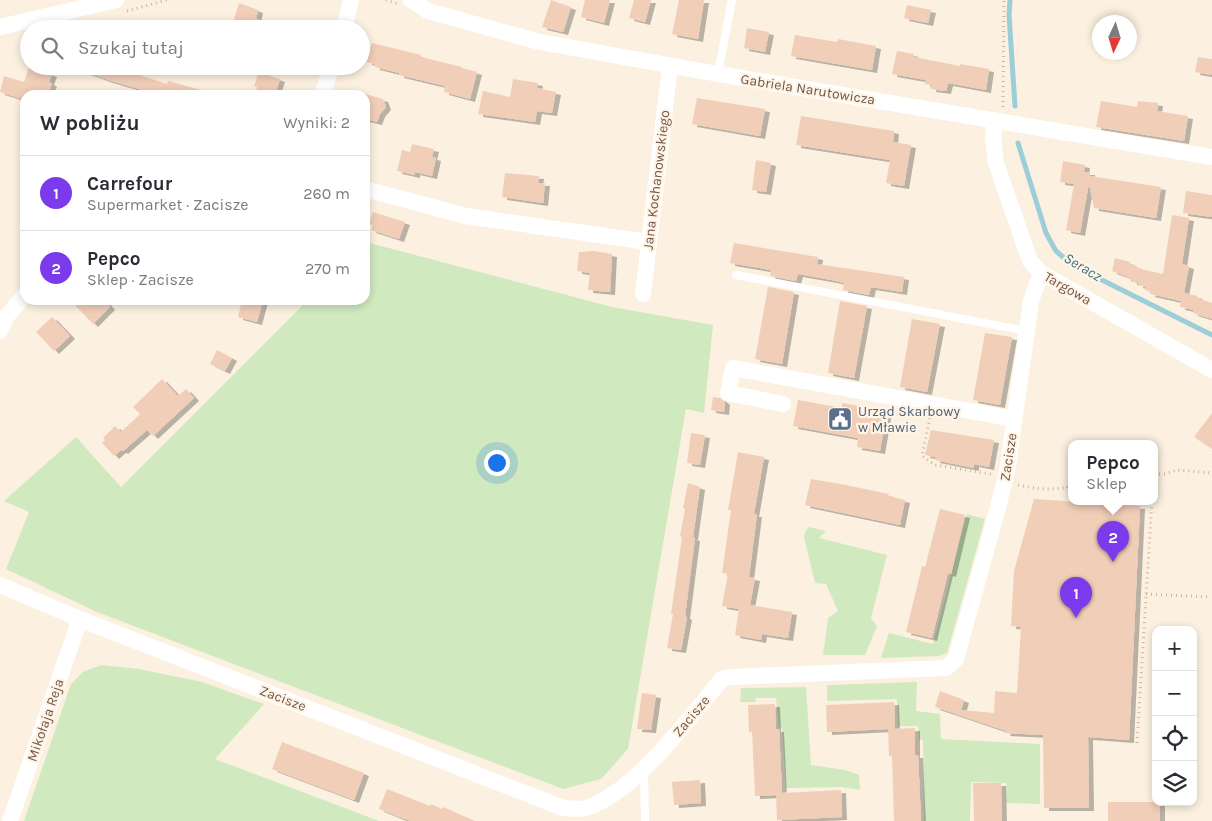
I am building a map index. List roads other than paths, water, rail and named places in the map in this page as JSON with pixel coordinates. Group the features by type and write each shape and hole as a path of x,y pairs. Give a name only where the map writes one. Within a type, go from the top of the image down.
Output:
{"street":[{"path":"30,20 116,0"},
{"path":"346,20 352,0"},
{"name":"Gabriela Narutowicza","path":"405,2 428,11 540,42 718,74 999,116 1037,127 1212,157"},
{"path":"0,27 20,22"},
{"name":"Jana Kochanowskiego","path":"643,294 670,66"},
{"path":"324,90 329,75"},
{"name":"Targowa","path":"999,116 993,137 996,163 1030,261 1041,273 1212,370"},
{"path":"370,191 466,216 648,242"},
{"name":"Zacisze","path":"0,585 80,619 564,808 584,808 604,800 644,770 722,679 946,668 956,659 1006,472 1031,301 1041,273"},
{"path":"0,331 6,316 20,301"},
{"path":"783,404 728,393 733,368 1014,419"},
{"name":"Mikołaja Reja","path":"10,821 80,619"}],"lane":[{"path":"718,74 732,0"},
{"path":"736,275 1026,331"},
{"path":"644,770 645,821"}],"waterway":[{"name":"Seracz","path":"1010,0 1009,15 1015,106"},
{"name":"Seracz","path":"1018,143 1046,233 1056,251 1072,265 1212,335"}],"place":[{"name":"Urząd Skarbowy w Mławie","path":"840,419"},
{"name":"Pepco","path":"1113,562"},
{"name":"Carrefour","path":"1076,618"}]}
